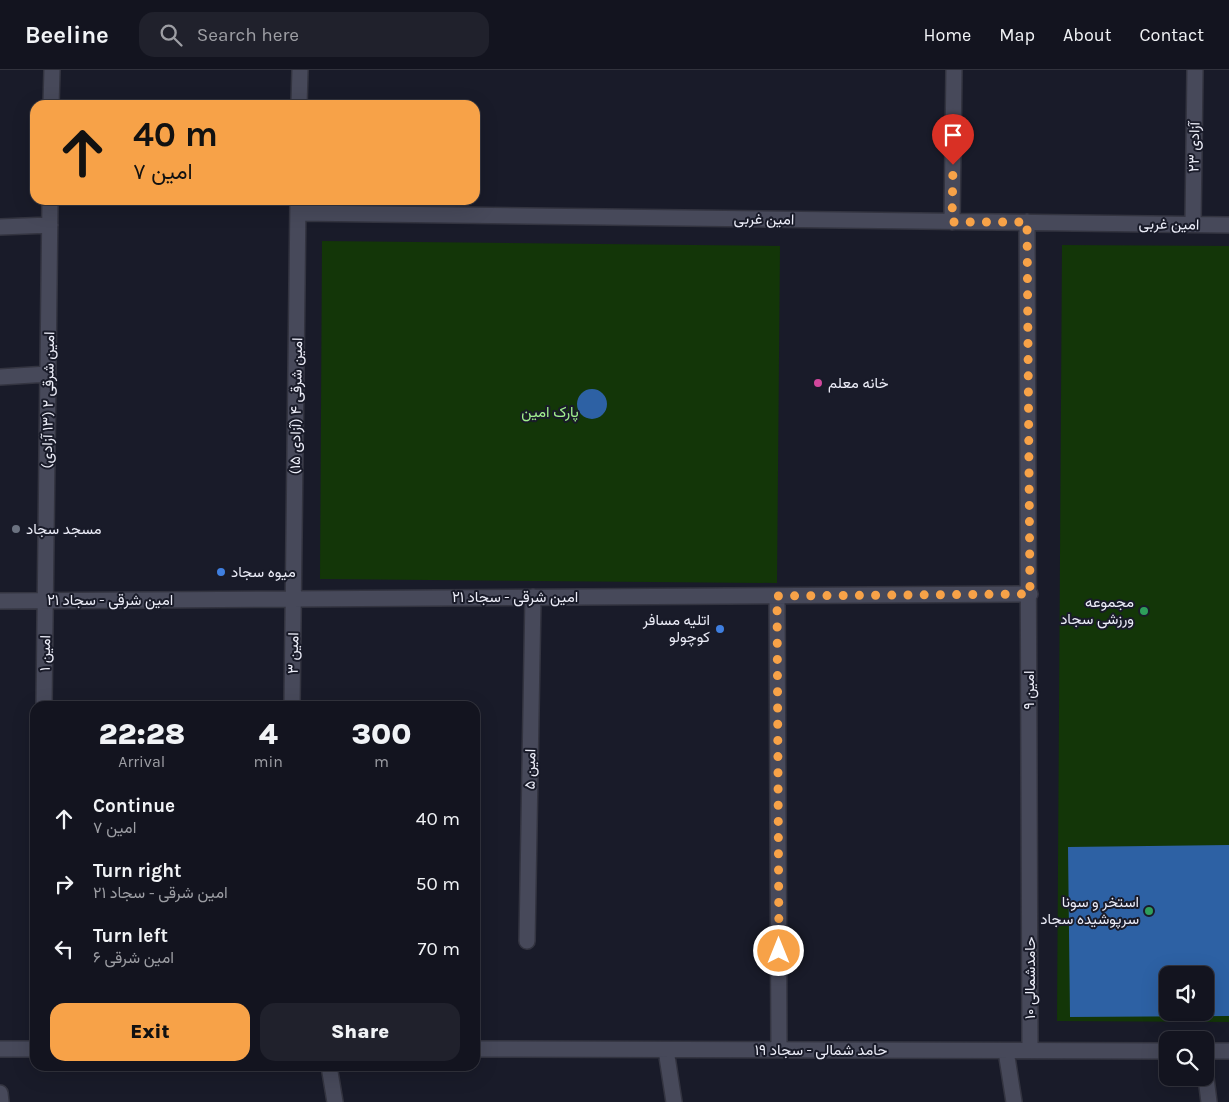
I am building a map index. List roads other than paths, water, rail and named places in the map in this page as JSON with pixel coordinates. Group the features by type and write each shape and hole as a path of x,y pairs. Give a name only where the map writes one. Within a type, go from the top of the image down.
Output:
{"street":[{"path":"51,100 52,70"},
{"path":"299,100 300,70"},
{"path":"952,222 954,70"},
{"name":"آزادی ۲۳","path":"1193,224 1195,70"},
{"name":"امین شرقی ۲ (۱۳ آزادی)","path":"45,600 50,205"},
{"name":"امین غربی","path":"298,206 952,222 1229,225"},
{"name":"امین شرقی ۴ (آزادی ۱۵)","path":"294,599 298,206"},
{"name":"امین ۹","path":"1027,222 1030,594 1028,786"},
{"path":"0,227 50,225"},
{"path":"0,377 48,374"},
{"name":"امین شرقی - سجاد ۲۱","path":"0,601 1030,594"},
{"path":"777,596 779,1050"},
{"name":"امین ۵","path":"527,941 532,597"},
{"name":"امین ۳","path":"292,701 294,599"},
{"name":"امین ۱","path":"44,701 45,600"},
{"name":"حامدشمالی ۱۰","path":"1028,786 1030,1050"},
{"path":"0,1049 30,1049"},
{"name":"حامد شمالی - سجاد ۱۹","path":"480,1049 1159,1051"},
{"path":"666,1050 674,1102"},
{"path":"1006,1050 1014,1102"},
{"path":"1214,1051 1229,1051"},
{"path":"330,1071 335,1102"},
{"path":"1207,1086 1209,1102"},
{"path":"0,1093 1,1102"}],"water":[{"path":"592,389 603,393 607,404 603,415 592,419 581,415 577,404 581,393"},
{"name":"استخر و سونا سرپوشیده سجاد","path":"1229,845 1229,1016 1214,1016 1214,966 1159,966 1159,1016 1070,1017 1068,847"}],"place":[{"name":"خانه معلم","path":"818,383"},
{"name":"مسجد سجاد","path":"16,529"},
{"name":"میوه سجاد","path":"221,572"},
{"name":"مجموعه ورزشی سجاد","path":"1144,611"},
{"name":"اتليه مسافر كوچولو","path":"720,629"},
{"name":"استخر و سونا سرپوشیده سجاد","path":"1149,911"}],"park label":[{"name":"پارک امین","path":"550,412"}]}
